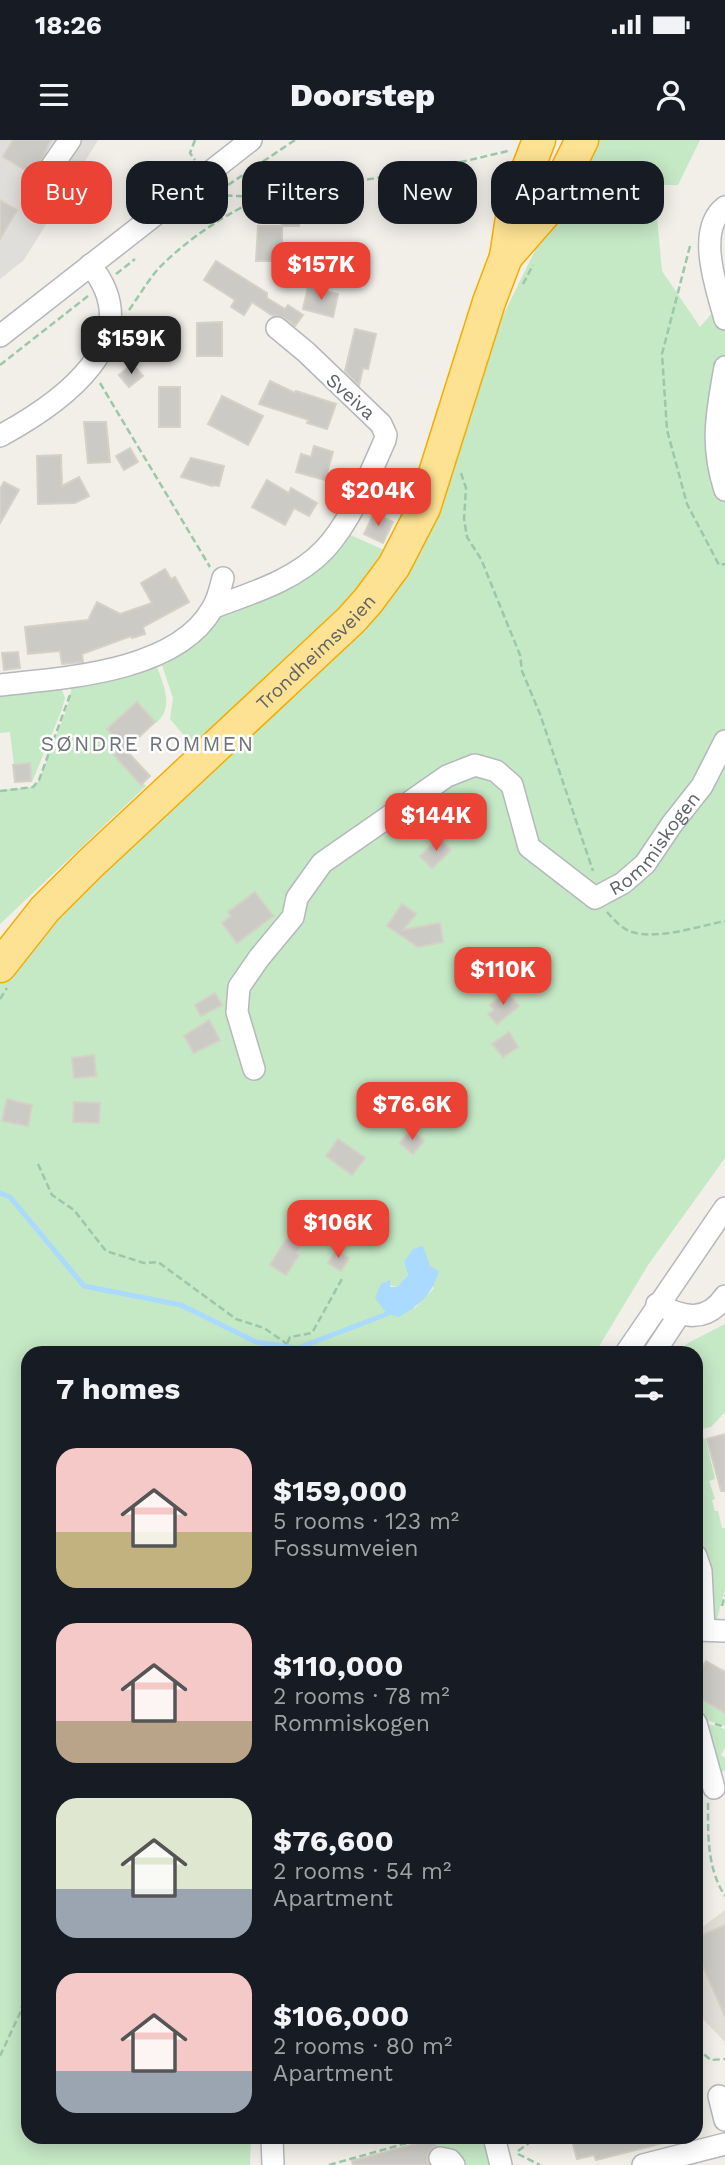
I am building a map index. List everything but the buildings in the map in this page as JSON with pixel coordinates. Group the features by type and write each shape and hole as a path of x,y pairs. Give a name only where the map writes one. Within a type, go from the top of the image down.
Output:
{"highway":[{"path":"520,260 558,140"},
{"name":"Trondheimsveien","path":"4,976 26,930 73,880 351,620 381,585 405,547 424,508 489,302 520,260 582,140"},
{"name":"Trondheimsveien","path":"520,260 514,205 528,144"}],"street":[{"path":"55,161 70,140"},
{"path":"0,336 251,140"},
{"path":"725,207 717,213 713,222 709,250 725,319"},
{"path":"0,436 58,399 92,366 109,338 110,315 103,284 90,265"},
{"name":"Sveiva","path":"214,607 284,578 324,550 355,502 386,440 382,424 277,328"},
{"path":"725,367 714,437 725,490"},
{"name":"Sveiva","path":"0,685 71,678 123,667 157,654 199,627 214,607 223,578"},
{"name":"Rommiskogen","path":"595,898 623,883 645,864 702,786 725,741"},
{"path":"254,1069 237,1012 239,987 293,917 297,898 322,863 447,776 475,765 496,771 512,785 529,847 595,898"},
{"path":"630,1346 725,1208"},
{"path":"657,1304 679,1315 693,1317 707,1313 725,1296"},
{"path":"659,1346 679,1315"},
{"path":"703,1591 708,1630"},
{"path":"703,1754 711,1789"},
{"path":"719,2096 725,2120"},
{"path":"272,2144 273,2165"},
{"path":"496,2144 501,2165"},
{"path":"643,2165 725,2144"}],"path":[{"path":"195,140 190,153 196,161"},
{"path":"228,185 295,140"},
{"path":"364,180 455,164 528,144"},
{"path":"109,338 151,279 171,258 231,213 242,208"},
{"path":"691,244 662,354 667,430 687,504 719,565 725,564"},
{"path":"0,365 135,259"},
{"path":"520,260 522,286"},
{"path":"92,366 126,429 209,566 223,578"},
{"path":"454,479 457,467 466,488 464,519 467,537 486,570 520,655 522,671 540,714 592,865 595,898 622,927 633,933 654,935 725,921"},
{"path":"0,791 33,787 39,780 67,708 72,688 71,678"},
{"path":"0,999 4,976"},
{"path":"38,1164 51,1195 74,1210 106,1251 144,1263 158,1262 236,1319 264,1328 287,1344 290,1337 312,1333 343,1277"},
{"path":"711,1789 707,1835 710,1860 725,1896"},
{"path":"0,2056 21,2010"},
{"path":"703,2054 710,2060 725,2059"},
{"path":"329,2165 404,2144"},
{"path":"528,2144 516,2154 540,2165"}],"shaded area":[{"path":"0,140 98,140 85,161 21,161 21,224 46,224 24,260 0,279"},
{"path":"725,1910 725,2042 703,2019 703,1927"}],"green space":[{"path":"589,140 700,140 678,185 664,185 664,161 579,161"},
{"path":"548,224 658,224 662,271 700,327 725,298 725,1158 648,1265 599,1346 21,1346 21,2144 251,2144 250,2165 0,2165 0,980 142,828 312,681 417,558 499,324","holes":["404,1262 434,1288 415,1308 381,1284 397,1287 408,1275"]},
{"path":"339,530 384,550 357,589 318,631 193,746 170,719 173,698 158,653 265,588"},
{"path":"155,661 166,694 162,716 156,723 137,702 107,728 124,746 117,754 146,786 0,924 0,790 32,787 39,780 67,708 73,682"},
{"path":"61,687 65,698 62,709 32,782 30,764 14,765 10,732 0,733 0,693"},
{"path":"725,1324 725,1412 711,1427 703,1429 703,1346 685,1346"},
{"path":"703,1438 706,1440 715,1479 709,1481 715,1499 712,1500 722,1528 725,1528 725,1589 717,1619 714,1618 703,1572"},
{"path":"703,1701 725,1714 725,1726 703,1719"},
{"path":"703,1723 725,1729 725,1747 721,1755 725,1758 725,1769 721,1774"},
{"path":"435,2144 492,2144 496,2165 461,2165 437,2152"}],"water":[{"path":"423,1246 430,1266 439,1271 429,1293 399,1317 387,1314 375,1298 381,1284 390,1280 390,1287 397,1287 408,1275 404,1262 413,1249"}],"waterway":[{"path":"0,1193 10,1197 84,1286 181,1305 256,1342 284,1346"},
{"path":"303,1346 387,1314"}],"district":[{"name":"SØNDRE ROMMEN","path":"148,744"}]}
